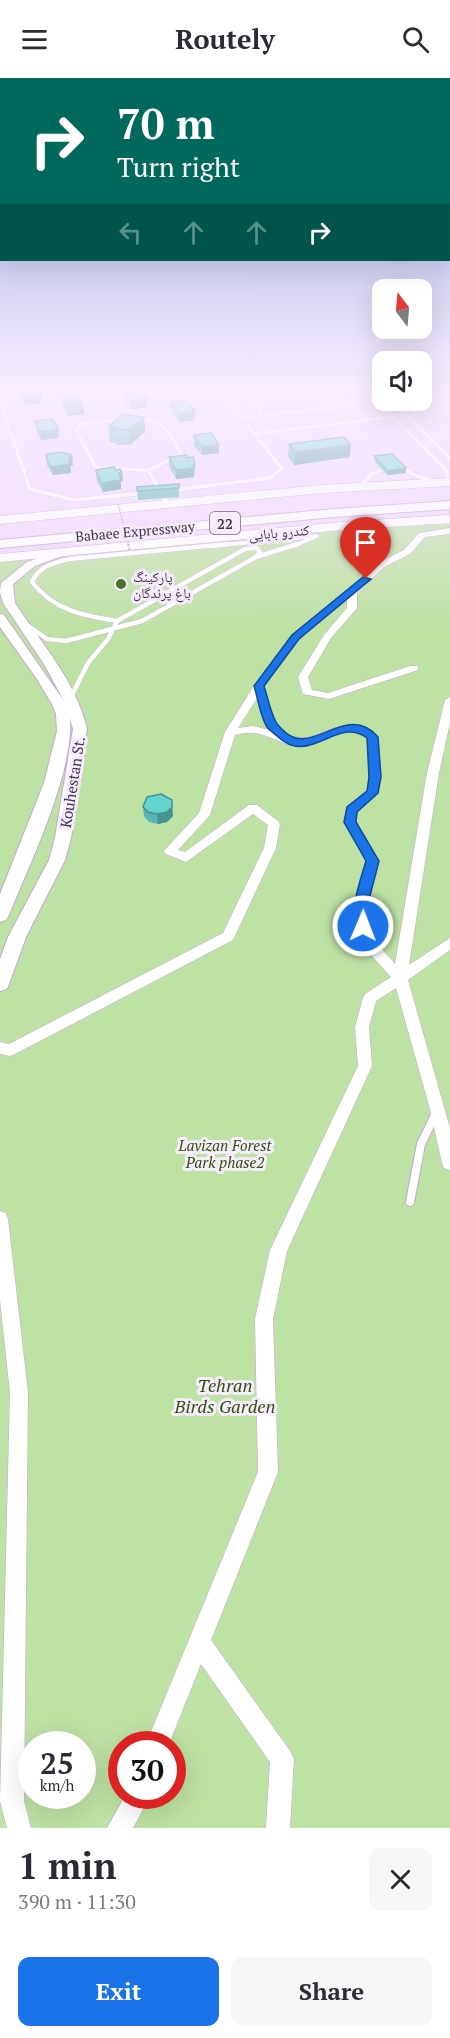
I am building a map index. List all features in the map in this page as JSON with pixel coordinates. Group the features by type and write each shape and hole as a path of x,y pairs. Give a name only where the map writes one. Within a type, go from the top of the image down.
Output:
{"highway":[{"name":"Babaee Expressway","path":"0,544 446,485"},
{"name":"Babaee Expressway","path":"0,544 334,513 450,505"}],"main road":[{"path":"0,520 360,487 446,485"},
{"name":"کندرو بابایی","path":"0,544 66,551 342,526 450,519"},
{"name":"Kouhestan St.","path":"0,984 17,937 57,860 63,838 80,729 79,717 70,699 18,618 7,597 3,579 31,564 66,551"},
{"name":"Kouhestan St.","path":"0,618 55,699 63,713 66,729 50,787 0,915"},
{"path":"22,859 57,860"}],"street":[{"path":"0,1048 10,1050 228,936 270,848 274,824 253,808 186,858 170,851 204,815 231,732 259,686 295,637 352,592 381,565 407,552 422,535 450,531"},
{"path":"352,592 352,608 327,637 303,676 307,692 329,696 414,668"},
{"path":"259,686 271,725 290,743 305,744 339,729 361,728 373,737 375,777 372,793 351,810 350,822 373,861 359,911 366,940 400,978"},
{"path":"450,700 433,773 400,978 438,1109 450,1163"},
{"path":"231,732 253,729 282,737"},
{"path":"163,1731 268,1472 264,1319 279,1250 365,1066 362,1027 370,998 450,942"},
{"path":"0,1219 19,1393 12,1801 19,1828"},
{"path":"199,1642 282,1759 278,1828"},
{"path":"119,1828 130,1809"}],"lane":[{"path":"22,466 30,489 74,500 147,492"},
{"path":"95,466 96,468 148,471 159,466"},
{"path":"158,491 270,478 279,473 282,469 279,466"},
{"path":"360,487 366,478 381,468 399,466 414,476 446,485 446,470 442,466"},
{"path":"148,471 158,491 168,504"},
{"path":"317,536 299,544 256,556 142,621 115,624 62,608 38,591 32,582 36,572 50,564 69,559 317,536"},
{"path":"18,618 47,639 78,640 115,624 245,549 257,548 260,552 256,556"},
{"path":"70,699 88,663 108,639 115,624"},
{"path":"410,1202 416,1158 423,1134 438,1109"}],"path":[{"path":"118,504 130,551"}],"green space":[{"name":"Lavizan Forest Park phase2","path":"450,524 450,1828 0,1828 0,560 343,529"}],"building":[{"path":"174,466 193,466 194,468 176,470"},
{"path":"383,466 404,466 406,468 388,471"},
{"path":"114,467 122,472 119,473 121,480 102,483 96,470"},
{"path":"179,484 179,488 137,491 137,487"},
{"path":"161,794 172,800 172,807 167,812 157,814 148,812 143,807 147,797"}],"place":[{"name":"پارکینگ باغ پرندگان","path":"121,584"}],"route":[{"path":"363,926 359,911 373,861 350,822 351,810 372,793 375,777 373,737 361,728 339,729 305,744 290,743 271,725 259,686 295,637 366,579"}],"park label":[{"name":"Tehran Birds Garden","path":"225,1395"}]}
